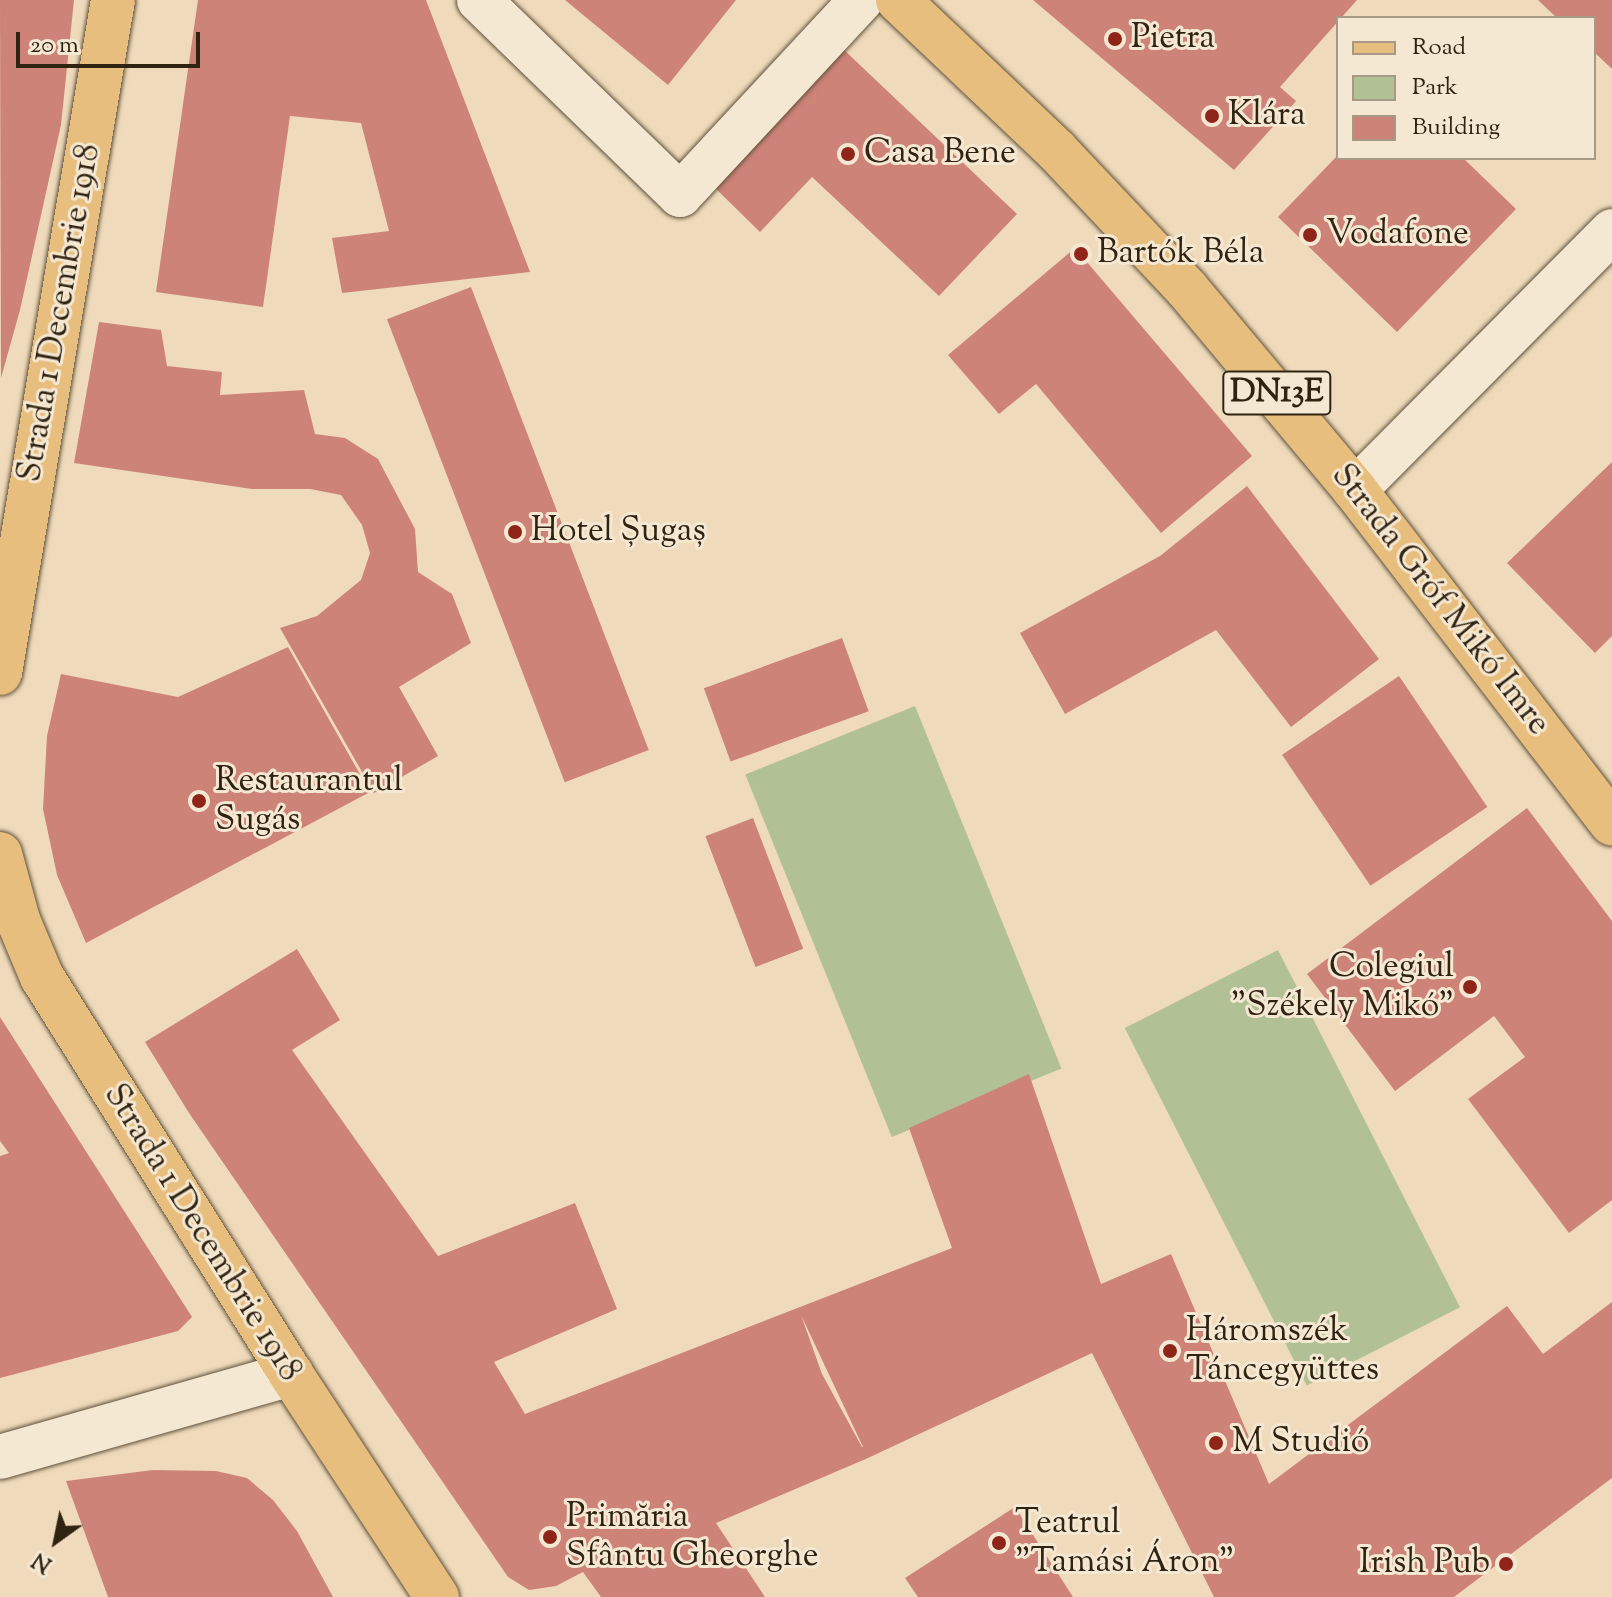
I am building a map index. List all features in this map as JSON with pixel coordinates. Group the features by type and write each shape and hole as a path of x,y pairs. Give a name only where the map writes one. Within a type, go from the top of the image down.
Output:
{"main road":[{"name":"Strada 1 Decembrie 1918","path":"0,673 113,0"},
{"name":"Strada Gróf Mikó Imre","path":"898,0 1057,151 1187,289 1355,490 1612,824"},
{"name":"Strada 1 Decembrie 1918","path":"0,854 18,920 42,977 291,1374 437,1597"}],"street":[{"path":"479,0 680,195 861,0"},
{"path":"1355,490 1612,231"},
{"path":"0,942 42,977"},
{"path":"0,1457 291,1374"}],"green space":[{"path":"915,706 1061,1069 892,1137 745,775"},
{"path":"1278,950 1460,1307 1307,1385 1125,1028"}],"building":[{"path":"0,0 74,0 61,125 20,310 1,378"},
{"path":"198,0 426,0 530,272 342,293 332,238 389,231 361,123 290,116 263,307 156,292"},
{"path":"565,0 736,0 668,85"},
{"path":"1033,0 1357,0 1343,16 1336,16 1336,24 1280,87 1296,101 1234,170"},
{"path":"1538,0 1612,0 1612,69 1596,54 1596,16 1555,16"},
{"name":"Casa Bene","path":"842,48 1017,214 939,296 812,177 760,232 712,185"},
{"path":"1336,157 1336,160 1465,160 1516,209 1397,332 1278,217"},
{"path":"1075,248 1252,456 1161,533 1036,384 999,414 948,355"},
{"name":"Hotel Șugaș","path":"471,287 649,750 565,782 387,319"},
{"path":"99,322 161,330 167,366 222,372 220,395 304,390 315,434 345,438 378,459 415,529 418,572 452,594 471,643 399,687 438,756 374,793 280,628 317,616 361,580 370,553 362,525 341,495 310,489 252,489 74,463"},
{"path":"1612,462 1612,636 1595,653 1507,563"},
{"path":"1247,486 1379,659 1291,727 1216,630 1065,714 1020,633 1160,556"},
{"path":"842,638 869,711 731,762 704,688"},
{"name":"Restaurantul Sugás","path":"288,647 370,792 86,943 57,875 43,809 47,736 61,674 178,697"},
{"path":"1399,676 1487,807 1370,886 1282,755"},
{"path":"1527,808 1612,921 1612,1200 1569,1233 1468,1099 1525,1057 1494,1016 1395,1091 1307,974"},
{"path":"753,818 803,949 756,967 705,836"},
{"path":"297,949 340,1020 292,1050 438,1256 575,1203 617,1309 494,1362 525,1414 952,1248 909,1128 1029,1074 1101,1284 1171,1254 1269,1484 1507,1306 1543,1354 1612,1302 1612,1478 1454,1597 1214,1597 1092,1353 868,1458 716,1523 765,1597 601,1597 583,1572 556,1586 529,1590 508,1577 189,1113 145,1042","holes":["801,1315 863,1447 822,1374"]},
{"path":"0,1017 192,1317 178,1331 0,1378 0,1156 9,1153 0,1141"},
{"path":"153,1470 216,1471 247,1478 273,1500 297,1531 333,1597 108,1597 66,1481"},
{"name":"Teatrul \"Tamási Áron\"","path":"1015,1507 1073,1597 918,1597 905,1578"}],"place":[{"name":"Pietra","path":"1115,39"},
{"name":"Klára","path":"1212,116"},
{"name":"Casa Bene","path":"848,154"},
{"name":"Vodafone","path":"1310,235"},
{"name":"Bartók Béla","path":"1081,254"},
{"name":"Hotel Șugaș","path":"515,532"},
{"name":"Restaurantul Sugás","path":"199,801"},
{"name":"Colegiul \"Székely Mikó\"","path":"1470,987"},
{"name":"Háromszék Táncegyüttes","path":"1170,1351"},
{"name":"M Studió","path":"1216,1443"},
{"name":"Primăria Sfântu Gheorghe","path":"550,1537"},
{"name":"Teatrul \"Tamási Áron\"","path":"999,1543"},
{"name":"Irish Pub","path":"1506,1564"}]}
